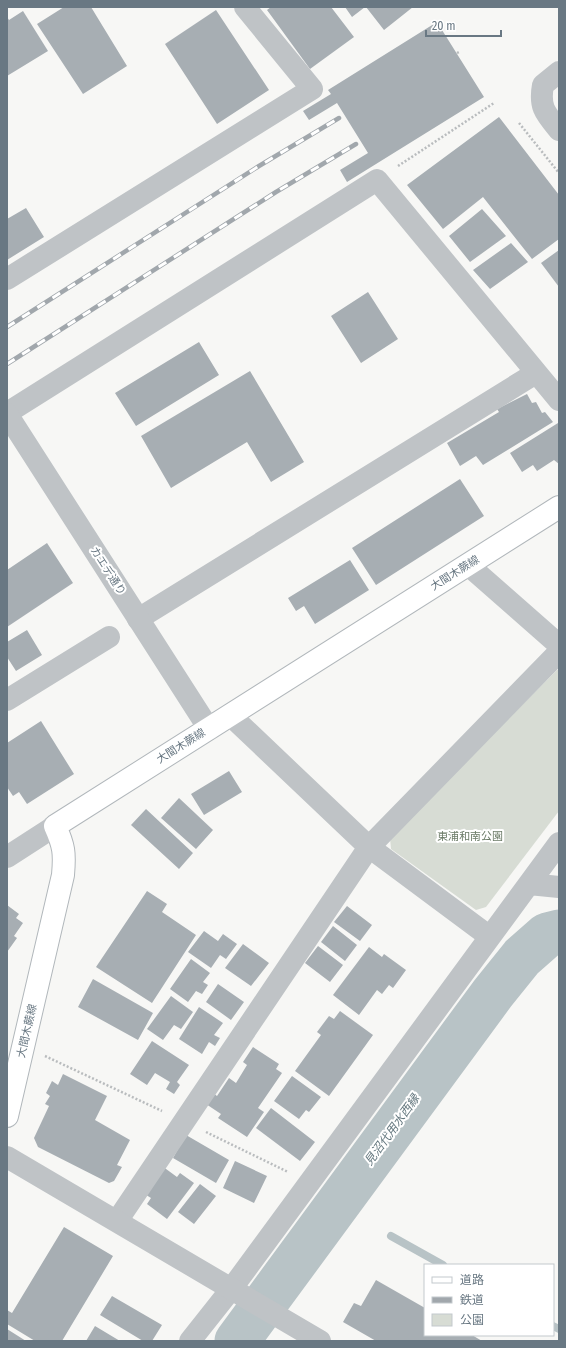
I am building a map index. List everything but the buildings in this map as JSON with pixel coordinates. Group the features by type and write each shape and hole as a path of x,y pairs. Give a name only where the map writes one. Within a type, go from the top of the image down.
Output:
{"main road":[{"name":"大間木蕨線","path":"7,1116 63,875 64,860 62,844 55,826 559,508"}],"street":[{"path":"7,279 312,89 245,7"},
{"path":"559,72 543,85 541,93 542,105 548,116 559,130"},
{"path":"7,413 377,180 559,400"},
{"path":"138,618 536,373"},
{"name":"カエデ通り","path":"7,413 209,728"},
{"path":"468,565 559,645"},
{"path":"7,700 109,637"},
{"path":"117,1221 369,847 559,652"},
{"path":"230,715 369,847 490,937"},
{"path":"7,857 55,826"},
{"path":"190,1341 238,1292 490,937 559,843"},
{"path":"529,884 559,887"},
{"path":"7,1157 275,1314 295,1335 320,1341"}],"path":[{"path":"377,180 494,103"},
{"path":"519,123 559,173"},
{"path":"23,1045 292,1174"}],"green space":[{"name":"東浦和南公園","path":"557,670 559,670 559,811 486,907 476,910 391,849 390,838"}],"waterway":[{"name":"見沼代用水西縁","path":"237,1341 493,993 522,957 547,935 559,932"},
{"path":"391,1236 441,1264"},
{"path":"554,1326 559,1329"}],"railway":[{"path":"7,327 259,166 339,118"},
{"path":"7,364 276,192 356,144"}]}
